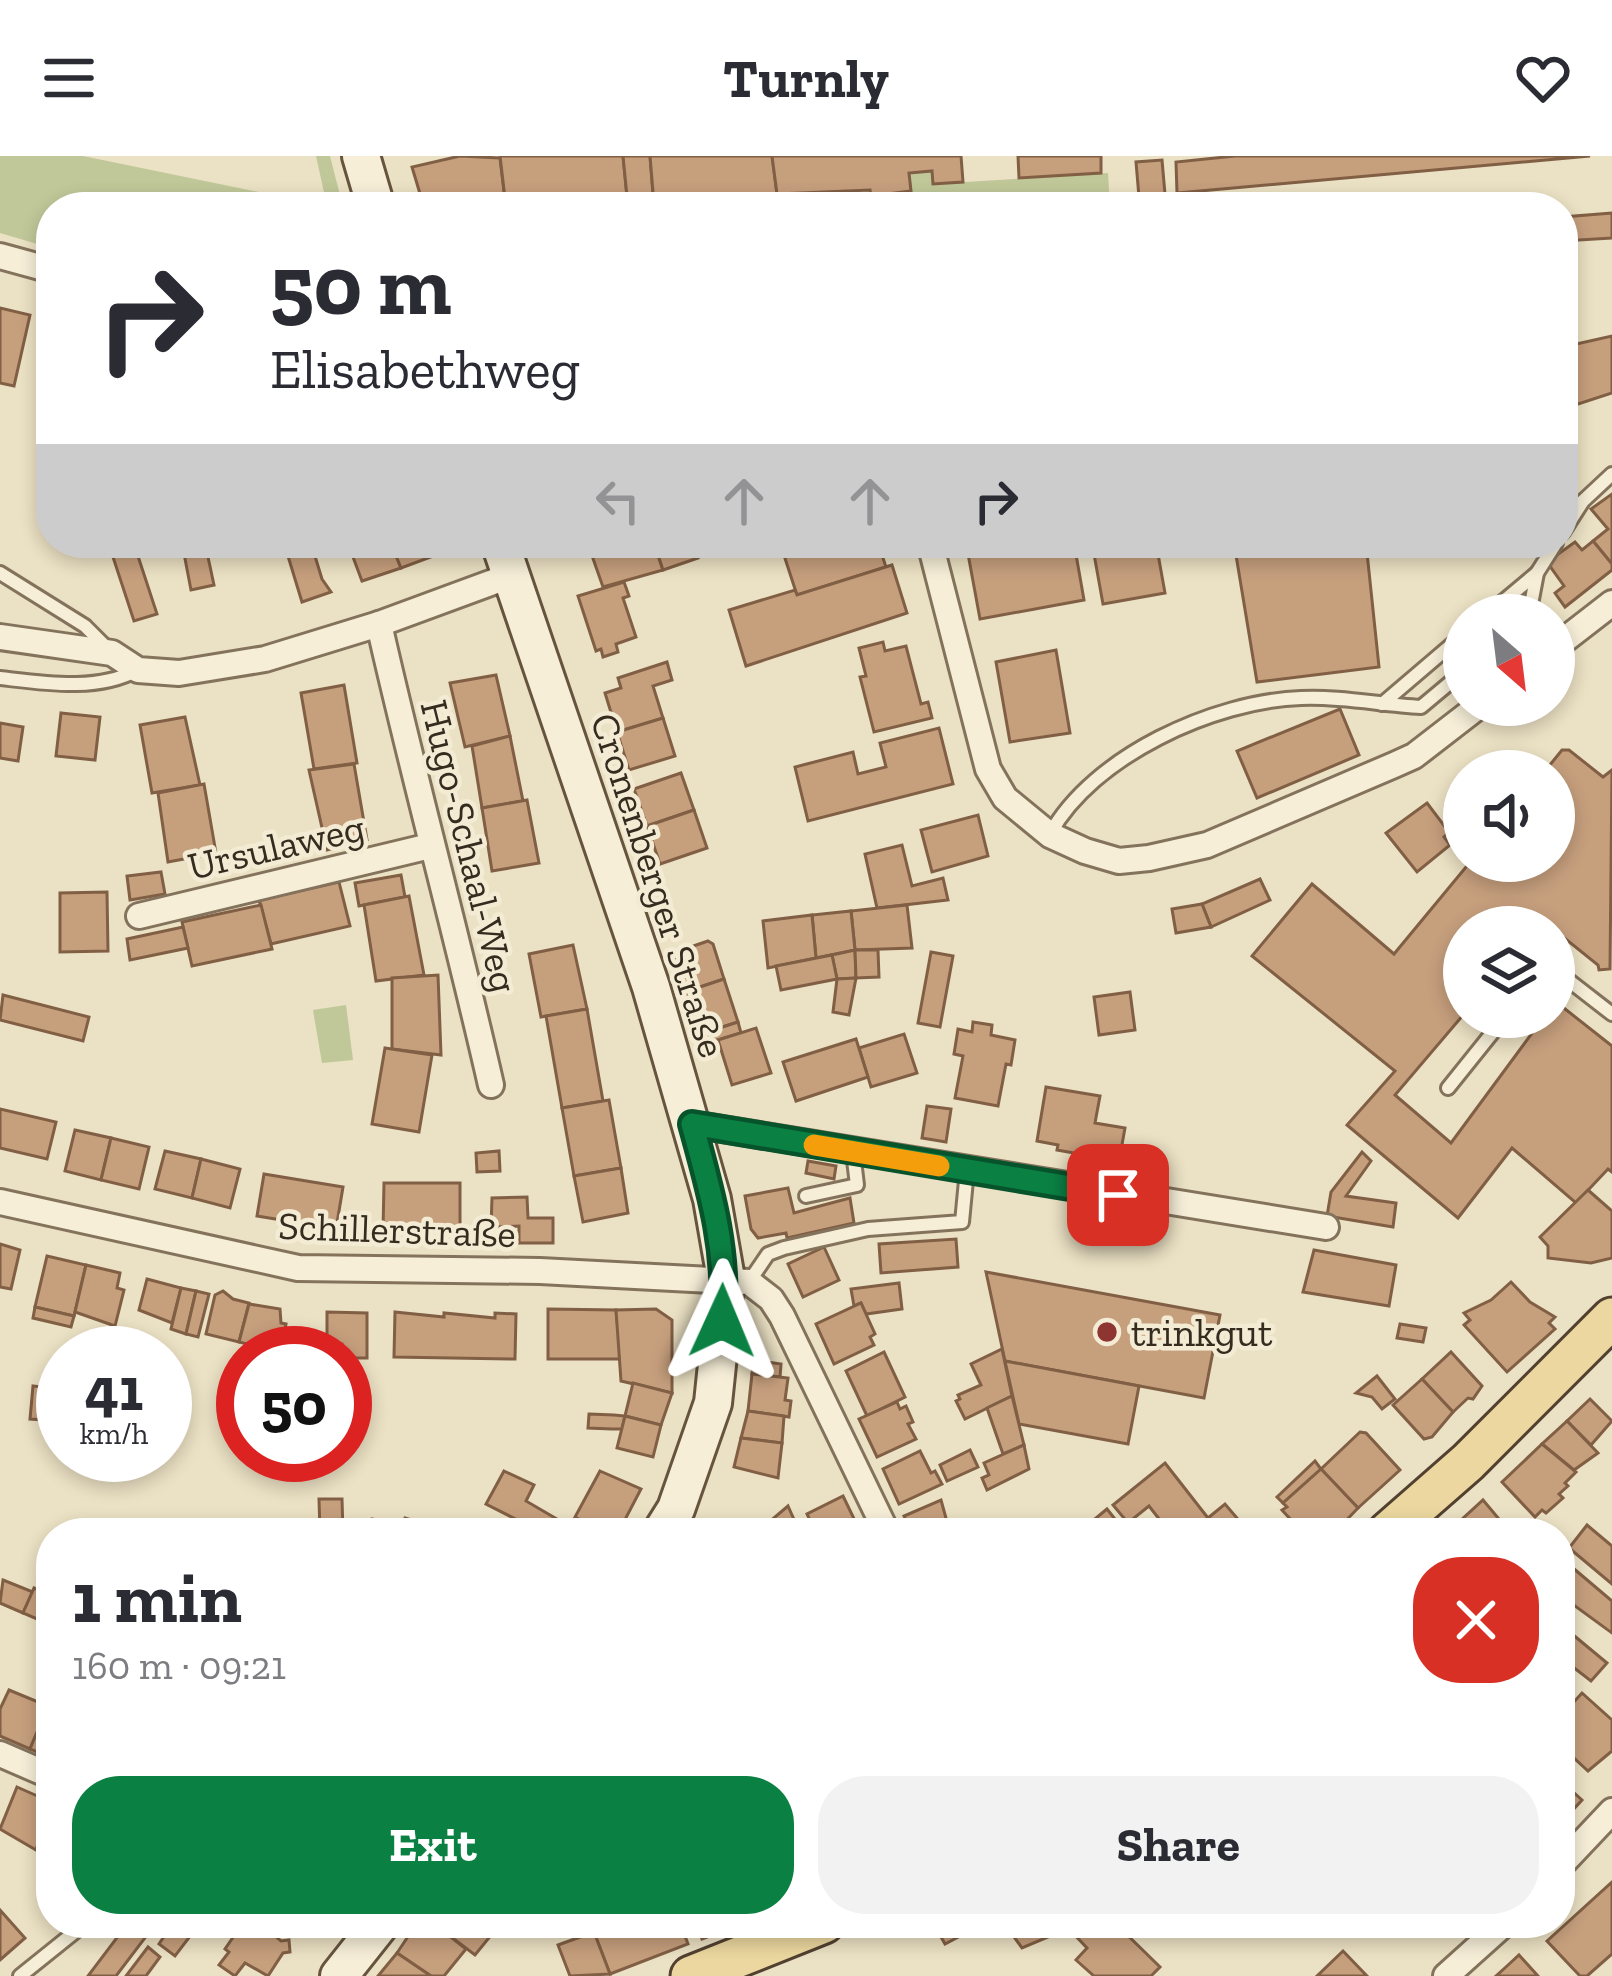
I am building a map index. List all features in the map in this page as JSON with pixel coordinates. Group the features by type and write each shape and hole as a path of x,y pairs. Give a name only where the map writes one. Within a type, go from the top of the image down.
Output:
{"main road":[{"path":"361,156 372,192"},
{"name":"Cronenberger Straße","path":"506,559 692,1124 737,1280 713,1403 670,1518"},
{"path":"1404,1518 1468,1462 1612,1318"},
{"path":"340,1976 362,1938"},
{"path":"691,1976 786,1938"}],"street":[{"path":"0,256 36,266"},
{"path":"934,558 988,769 1005,798 1050,835 1085,851 1119,861 1207,845 1414,756 1453,726"},
{"path":"0,637 112,653 138,670 179,673 266,658 380,624 506,559"},
{"path":"1575,632 1612,603"},
{"name":"Hugo-Schaal-Weg","path":"380,624 491,1085"},
{"name":"Ursulaweg","path":"140,916 430,846"},
{"path":"692,1124 1326,1227"},
{"name":"Schillerstraße","path":"0,1202 298,1268 540,1270 737,1280"},
{"path":"737,1280 762,1289 782,1316 880,1518"},
{"path":"0,1754 36,1770"},
{"path":"1575,1850 1612,1811"},
{"path":"1446,1976 1482,1938"}],"lane":[{"path":"1578,509 1612,474"},
{"path":"1512,594 1546,558"},
{"path":"0,573 86,626 112,653"},
{"path":"1533,594 1537,573"},
{"path":"1381,704 1443,652"},
{"path":"0,678 54,685 121,679 138,670"},
{"path":"1050,835 1066,807 1130,756 1224,709 1312,697 1421,706 1443,688"},
{"path":"1575,985 1612,1014"},
{"path":"1448,1088 1488,1038"},
{"path":"806,1196 857,1185 853,1151"},
{"path":"737,1280 768,1254 784,1249 868,1229 962,1222 967,1170"},
{"path":"20,1976 67,1938"}],"green space":[{"path":"0,156 83,156 259,192 36,192 36,244 0,233"},
{"path":"316,156 330,156 339,192 324,192"},
{"path":"932,171 934,184 1108,173 1109,192 902,192 910,191 909,173"},
{"path":"346,1005 353,1060 322,1063 313,1010"}],"building":[{"path":"460,156 500,158 504,192 420,192 412,167"},
{"path":"500,156 623,156 627,192 504,192"},
{"path":"623,156 650,156 653,192 627,192"},
{"path":"650,156 772,156 777,192 653,192"},
{"path":"772,156 961,156 963,182 933,184 932,171 909,173 911,191 777,192"},
{"path":"1018,156 1101,156 1101,173 1019,178"},
{"path":"1235,156 1590,156 1188,192 1177,192 1176,162"},
{"path":"1162,160 1165,192 1139,192 1136,162"},
{"path":"1612,213 1612,238 1578,240 1578,216"},
{"path":"0,308 30,315 14,386 0,383"},
{"path":"1612,336 1612,393 1578,404 1578,344"},
{"path":"1612,494 1612,564 1593,541 1608,529 1591,509"},
{"path":"1593,541 1612,570 1575,599 1575,594 1556,594 1564,586 1547,562 1578,558 1578,545 1582,550"},
{"path":"113,558 139,558 157,614 134,621"},
{"path":"185,558 208,558 214,585 191,590"},
{"path":"289,558 316,558 331,592 302,602"},
{"path":"353,558 397,558 401,568 362,581"},
{"path":"397,558 428,558 401,568"},
{"path":"593,558 659,558 663,570 603,587"},
{"path":"659,558 698,558 663,570"},
{"path":"785,558 883,558 886,567 797,595"},
{"path":"969,558 1077,558 1084,600 980,619"},
{"path":"1095,558 1159,558 1165,593 1103,604"},
{"path":"1236,558 1368,558 1379,667 1257,682"},
{"path":"892,565 907,613 746,666 729,610 795,590 797,595"},
{"path":"624,582 629,596 623,598 636,637 616,644 618,652 603,657 601,649 596,651 578,596"},
{"path":"883,642 885,651 906,646 921,704 928,702 932,718 874,732 860,677 866,676 859,648"},
{"path":"1056,650 1070,733 1010,742 996,662"},
{"path":"667,662 672,680 653,686 663,718 617,732 605,693 621,688 618,678"},
{"path":"496,675 510,736 465,747 450,683"},
{"path":"344,685 357,763 314,769 301,693"},
{"path":"1340,709 1359,755 1257,798 1237,751"},
{"path":"61,713 100,717 95,760 56,756"},
{"path":"185,717 200,785 152,793 140,725"},
{"path":"663,718 675,756 629,770 617,732"},
{"path":"0,723 23,727 18,761 0,758"},
{"path":"939,728 953,784 808,821 795,767 853,752 858,774 886,767 880,743"},
{"path":"510,736 523,801 482,808 472,746"},
{"path":"1575,755 1603,777 1612,770 1610,969 1599,970 1575,947 1575,906 1443,906 1444,1038 1395,1095 1451,1143 1528,1038 1575,1038 1575,1017 1612,1046 1612,1172 1608,1169 1576,1203 1512,1148 1458,1218 1347,1125 1395,1071 1252,956 1312,884 1394,954 1454,882 1575,882"},
{"path":"354,764 367,840 327,850 309,770"},
{"path":"681,773 694,810 647,826 634,789"},
{"path":"204,784 216,853 168,862 158,793"},
{"path":"527,800 539,863 492,871 482,808"},
{"path":"1427,803 1443,824 1443,851 1417,872 1386,833"},
{"path":"694,810 707,848 660,864 647,826"},
{"path":"978,815 988,856 932,872 921,830"},
{"path":"902,845 912,886 943,878 948,900 877,908 865,854"},
{"path":"161,872 165,894 130,900 127,876"},
{"path":"401,875 405,897 359,906 355,883"},
{"path":"1260,879 1270,900 1211,927 1202,904"},
{"path":"339,882 350,926 271,944 259,900"},
{"path":"107,892 108,951 60,952 60,893"},
{"path":"409,896 424,975 376,981 364,905"},
{"path":"1202,904 1211,927 1176,933 1172,909"},
{"path":"261,905 272,949 192,966 182,922"},
{"path":"907,905 912,948 855,950 851,911"},
{"path":"851,911 855,950 816,958 812,915"},
{"path":"812,915 816,958 768,968 763,921"},
{"path":"183,927 188,948 130,960 127,939"},
{"path":"708,941 724,979 685,992 673,953"},
{"path":"573,945 587,1009 541,1017 529,954"},
{"path":"855,950 856,978 837,979 832,955"},
{"path":"855,950 878,950 879,977 856,978"},
{"path":"931,952 953,956 940,1027 918,1023"},
{"path":"832,955 837,979 781,990 776,966"},
{"path":"438,975 441,1055 392,1049 392,978"},
{"path":"856,978 849,1015 833,1012 837,979"},
{"path":"724,979 738,1022 698,1035 685,992"},
{"path":"1130,992 1135,1030 1099,1035 1094,997"},
{"path":"3,995 89,1017 83,1041 0,1020"},
{"path":"587,1009 603,1101 562,1108 546,1016"},
{"path":"738,1022 741,1033 701,1045 698,1035"},
{"path":"973,1022 992,1025 991,1035 1015,1040 998,1106 955,1098 963,1056 954,1054 958,1029 972,1032"},
{"path":"756,1028 771,1073 732,1085 718,1040"},
{"path":"904,1034 917,1073 871,1087 859,1048"},
{"path":"856,1039 868,1077 796,1101 783,1062"},
{"path":"385,1048 432,1055 419,1132 372,1124"},
{"path":"1046,1087 1100,1096 1095,1123 1125,1128 1119,1161 1057,1150 1058,1145 1037,1141"},
{"path":"609,1100 621,1168 574,1176 562,1108"},
{"path":"927,1106 951,1109 946,1142 922,1138"},
{"path":"0,1109 56,1122 47,1159 0,1148"},
{"path":"75,1130 111,1138 101,1180 65,1171"},
{"path":"111,1138 149,1147 139,1189 101,1180"},
{"path":"165,1151 201,1159 192,1198 155,1189"},
{"path":"499,1151 500,1171 477,1172 476,1153"},
{"path":"1362,1152 1371,1161 1346,1196 1396,1203 1393,1227 1327,1216 1331,1192"},
{"path":"201,1159 240,1169 230,1208 192,1198"},
{"path":"808,1161 836,1166 834,1179 806,1173"},
{"path":"621,1168 628,1213 583,1222 574,1176"},
{"path":"264,1174 343,1187 336,1229 257,1216"},
{"path":"384,1183 460,1183 460,1231 383,1230"},
{"path":"788,1188 794,1213 850,1198 854,1223 787,1238 786,1233 758,1238 751,1229 745,1196"},
{"path":"1588,1190 1612,1211 1612,1258 1591,1263 1548,1258 1548,1246 1540,1237"},
{"path":"527,1197 528,1218 553,1218 553,1243 519,1243 519,1226 491,1227 492,1198"},
{"path":"956,1239 958,1267 881,1273 879,1244"},
{"path":"0,1244 20,1250 11,1289 0,1287"},
{"path":"824,1247 839,1280 803,1297 788,1264"},
{"path":"1314,1250 1396,1265 1389,1306 1303,1292"},
{"path":"47,1256 86,1265 74,1316 35,1307"},
{"path":"86,1265 120,1273 117,1288 124,1290 115,1326 75,1312"},
{"name":"trinkgut","path":"986,1272 1220,1315 1204,1398 1005,1361"},
{"path":"147,1279 181,1288 172,1323 139,1310"},
{"path":"1511,1282 1530,1302 1555,1317 1549,1323 1555,1329 1507,1372 1464,1325 1470,1320 1464,1313 1491,1300"},
{"path":"899,1283 902,1309 866,1314 861,1303 854,1306 851,1289"},
{"path":"181,1288 196,1291 188,1326 172,1326"},
{"path":"196,1291 209,1294 198,1337 188,1326"},
{"path":"223,1291 249,1303 243,1326 216,1326 216,1336 206,1334 215,1295"},
{"path":"861,1303 875,1334 870,1337 874,1345 834,1364 816,1324"},
{"path":"249,1304 280,1309 281,1323 286,1324 286,1326 243,1326"},
{"path":"35,1307 74,1316 71,1326 33,1318"},
{"path":"548,1309 616,1310 621,1359 548,1359"},
{"path":"656,1309 672,1320 672,1393 621,1381 616,1310"},
{"path":"327,1312 367,1313 367,1326 327,1326"},
{"path":"395,1312 495,1318 495,1313 516,1314 515,1359 394,1357"},
{"path":"1400,1324 1426,1328 1423,1342 1397,1338"},
{"path":"1002,1349 1012,1396 965,1419 958,1395 981,1385 971,1364"},
{"path":"884,1352 905,1397 867,1416 846,1371"},
{"path":"1451,1352 1482,1386 1473,1399 1453,1412 1422,1379"},
{"path":"754,1360 781,1364 780,1377 752,1374"},
{"path":"1005,1361 1139,1386 1128,1444 1019,1424"},
{"path":"752,1374 788,1378 789,1417 748,1411"},
{"path":"1377,1376 1395,1399 1382,1409 1372,1397 1356,1393"},
{"path":"1422,1379 1453,1412 1432,1437 1424,1439 1393,1405"},
{"path":"633,1383 672,1393 661,1425 625,1416"},
{"path":"33,1386 36,1386 36,1419 30,1419"},
{"path":"1012,1396 1024,1445 1003,1454 987,1408"},
{"path":"1590,1399 1612,1421 1591,1445 1567,1421"},
{"path":"897,1402 900,1409 906,1406 916,1439 877,1457 859,1419"},
{"path":"748,1411 784,1416 782,1443 741,1438"},
{"path":"589,1414 625,1416 622,1429 588,1428"},
{"path":"625,1416 661,1425 653,1457 617,1448"},
{"path":"1567,1421 1598,1453 1574,1470 1542,1444"},
{"path":"1360,1432 1400,1470 1358,1508 1321,1469"},
{"path":"741,1438 782,1443 778,1478 734,1467"},
{"path":"1542,1444 1576,1472 1559,1494 1563,1498 1535,1517 1502,1482"},
{"path":"1024,1445 1029,1469 987,1490 982,1478 989,1475 984,1463"},
{"path":"970,1450 978,1467 947,1481 940,1465"},
{"path":"920,1451 942,1484 899,1504 883,1469"},
{"path":"1315,1461 1321,1469 1283,1503 1277,1497"},
{"path":"1165,1463 1208,1518 1158,1518 1149,1506 1134,1518 1124,1518 1113,1505"},
{"path":"1321,1469 1358,1508 1348,1518 1289,1518 1282,1510 1287,1507 1283,1503"},
{"path":"504,1471 534,1485 526,1501 555,1518 514,1518 486,1504"},
{"path":"600,1471 641,1489 626,1518 575,1517"},
{"path":"843,1496 854,1518 809,1518 807,1514"},
{"path":"319,1499 342,1499 343,1518 320,1518"},
{"path":"941,1500 946,1518 905,1518"},
{"path":"1483,1500 1498,1518 1463,1518"},
{"path":"1225,1504 1237,1518 1208,1518"},
{"path":"788,1506 793,1518 774,1518"},
{"path":"1587,1525 1612,1546 1612,1584 1575,1553 1575,1540"},
{"path":"1575,1570 1612,1601 1612,1633 1575,1606"},
{"path":"3,1580 33,1592 23,1613 0,1603"},
{"path":"34,1588 36,1589 36,1619 23,1613"},
{"path":"1575,1636 1607,1663 1591,1681 1575,1669"},
{"path":"9,1690 36,1701 36,1735 30,1749 0,1736 0,1709"},
{"path":"1582,1693 1612,1720 1612,1751 1588,1771 1575,1759 1575,1701"},
{"path":"17,1787 36,1795 36,1850 0,1829"},
{"path":"1612,1882 1612,1954 1587,1976 1580,1976 1547,1941 1575,1938 1575,1916"},
{"path":"0,1910 25,1938 0,1960"},
{"path":"117,1938 145,1938 116,1976 88,1976"},
{"path":"163,1938 189,1938 175,1956 159,1944"},
{"path":"233,1938 278,1938 289,1940 290,1952 283,1953 268,1976 245,1963 235,1976 219,1965 229,1952 225,1949"},
{"path":"407,1938 452,1938 466,1949 444,1976 431,1976 397,1953"},
{"path":"453,1938 489,1938 475,1955"},
{"path":"596,1938 686,1938 688,1944 610,1974"},
{"path":"596,1938 610,1974 570,1976 558,1945"},
{"path":"1015,1938 1046,1938 1022,1948"},
{"path":"1078,1938 1130,1938 1160,1967 1151,1976 1094,1976 1076,1960 1087,1948"},
{"path":"148,1947 160,1957 146,1976 126,1976"},
{"path":"1343,1951 1367,1976 1317,1976"},
{"path":"397,1953 431,1976 378,1976"},
{"path":"1519,1955 1538,1976 1496,1976 1507,1966"}],"slow traffic":[{"path":"814,1145 939,1166"}],"place":[{"name":"trinkgut","path":"1107,1332"}],"route":[{"path":"722,1321 726,1279 692,1124 1118,1195"}]}
